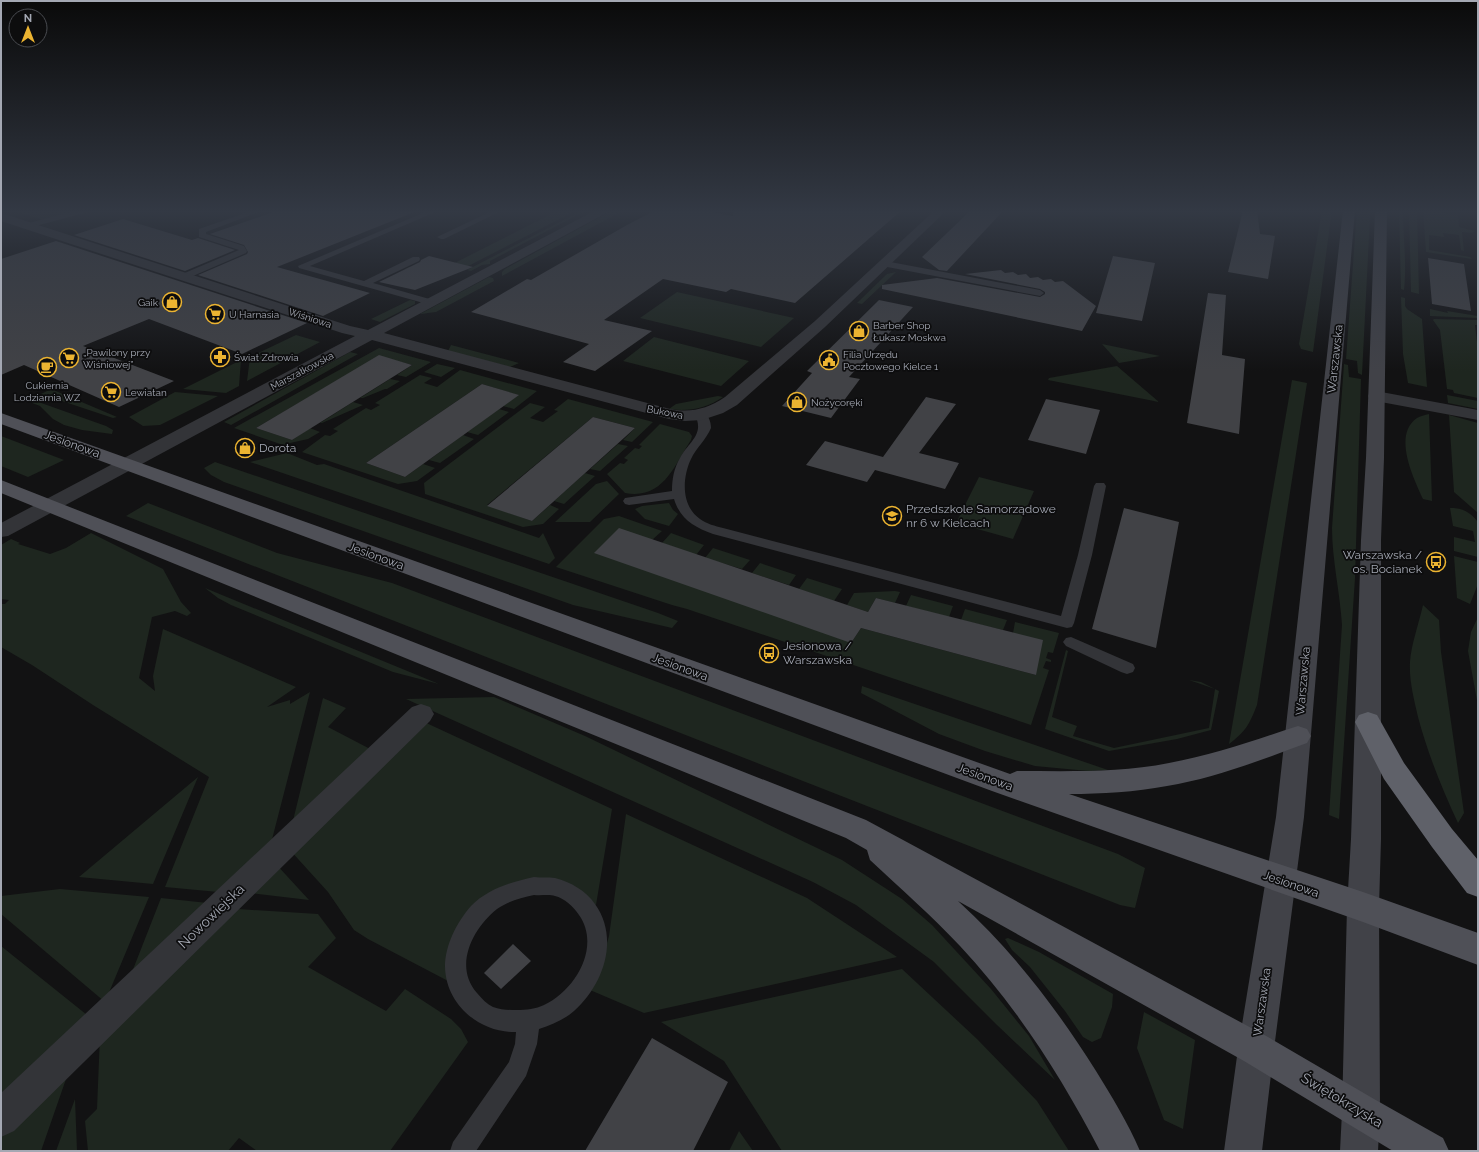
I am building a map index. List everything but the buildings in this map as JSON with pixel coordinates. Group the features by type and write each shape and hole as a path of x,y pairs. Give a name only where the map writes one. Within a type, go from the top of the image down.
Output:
{"highway":[{"path":"1368,722 1394,771 1442,838 1478,883"}],"main road":[{"name":"Warszawska","path":"1242,1151 1290,817 1345,264"},
{"path":"1359,1151 1361,1112 1363,907 1366,839 1371,540 1380,264"},
{"name":"Jesionowa","path":"1,418 1002,784 1280,880 1363,907"},
{"path":"1,486 856,829 1256,1049"},
{"path":"1002,784 1090,782 1147,778 1211,766 1298,736"},
{"path":"856,829 972,935 1014,985 1043,1021 1098,1107 1121,1151"},
{"path":"1363,907 1478,949"},
{"name":"Świętokrzyska","path":"1256,1049 1361,1112 1430,1151"}],"street":[{"name":"Wiśniowa","path":"143,264 369,336"},
{"name":"Marszałkowska","path":"1,531 502,264"},
{"name":"Bukowa","path":"369,336 390,339 669,414 679,416 701,415 718,410 731,401 820,324 885,264"},
{"path":"1376,396 1478,415"},
{"name":"Nowowiejska","path":"1,1118 421,714"}],"lane":[{"path":"183,277 215,264"},
{"path":"307,264 302,266 430,302"},
{"path":"364,284 406,264"},
{"path":"885,264 1040,293"},
{"path":"701,415 705,422 705,428 683,464 679,482 679,494 683,507 693,520 718,531 1067,623 1085,555 1100,486"},
{"path":"629,501 679,494"},
{"path":"1070,642 1128,668"},
{"path":"534,886 555,888 574,895 588,909 596,927 598,948 592,971 577,993 553,1012 529,1021 505,1022 483,1014 467,1000 457,981 456,960 462,938 474,918 491,902 512,891 534,886"},
{"path":"462,1151 518,1068 526,1044 529,1021"}],"shaded area":[{"path":"453,264 473,264 447,277 433,276 405,269 409,267 435,273"},
{"path":"479,264 490,264 482,265 471,271 467,270"},
{"path":"515,264 525,264 502,276 502,272"},
{"path":"1313,264 1325,264 1313,352 1301,349 1299,344"},
{"path":"1353,264 1368,264 1362,375 1358,373 1357,361 1346,359"},
{"path":"1400,264 1405,264 1404,290 1401,289"},
{"path":"1410,264 1418,264 1419,294 1411,292"},
{"path":"896,272 862,304 857,303 887,274"},
{"path":"489,277 493,278 494,281 436,312 420,314"},
{"path":"677,292 794,318 761,347 640,318"},
{"path":"1401,297 1405,298 1405,306 1407,309 1422,319 1427,387 1408,383 1403,354"},
{"path":"410,300 415,301 415,304 380,322 371,319"},
{"path":"1430,309 1448,313 1447,311 1478,316 1478,318 1430,316"},
{"path":"1433,320 1478,320 1478,325 1475,325 1478,350 1478,398 1454,393 1453,390 1447,389 1440,330"},
{"path":"296,335 320,342 247,381 250,357"},
{"path":"654,337 749,361 721,386 623,361"},
{"path":"1102,344 1160,356 1119,363"},
{"path":"451,345 519,363 510,367 448,351"},
{"path":"379,348 431,362 406,377 397,375 412,365 379,356 256,428 292,440 310,428 320,432 308,439 290,443 286,446 234,428"},
{"path":"350,352 358,354 231,425 224,422"},
{"path":"241,360 239,386 226,393 183,389"},
{"path":"437,364 455,368 441,377 424,372"},
{"path":"1344,364 1348,365 1349,377 1361,379 1355,578 1339,819 1329,815 1342,625 1333,552 1332,528"},
{"path":"1117,366 1159,402 1048,380 1049,378"},
{"path":"460,370 537,391 514,409 503,406 518,395 482,384 366,463 405,477 423,464 435,468 417,481 398,484 302,452 325,435 330,436 338,431 333,429 366,408 371,410 380,405 375,403 420,375 432,378 424,383 437,387"},
{"path":"390,379 400,381 387,389 360,398"},
{"path":"1292,380 1307,383 1257,705 1252,718 1246,727 1229,744"},
{"path":"51,389 117,417 113,418 41,394"},
{"path":"175,392 218,396 160,425 143,426 129,417"},
{"path":"1447,395 1478,401 1478,409 1448,403"},
{"path":"718,396 723,397 711,404 698,408 684,410 669,409 676,404"},
{"path":"30,399 106,426 113,430 112,434 82,430 64,425 53,419 40,406 27,401"},
{"path":"568,399 653,422 632,442 623,440 635,428 593,417 487,505 532,521 550,505 559,509 543,524 523,527 425,494 424,483 530,403 545,407 530,418 543,422 558,411 554,410"},
{"path":"353,402 363,405 320,423"},
{"path":"499,409 509,412 478,435 467,432"},
{"path":"1429,414 1432,501 1423,499 1407,457 1406,446 1406,435 1410,426 1417,418"},
{"path":"1449,415 1478,423 1478,513 1454,492"},
{"path":"660,424 689,432 692,436 691,440 673,470 658,486 649,491 638,494 625,493 607,474 620,463 624,464 628,460 624,458 635,448 639,449 642,446 639,445"},
{"path":"463,435 474,439 440,463 429,460"},
{"path":"1,436 64,460 28,477 1,466"},
{"path":"618,444 628,446 600,471 590,469"},
{"path":"287,453 317,465 324,464 539,538 543,533 555,558 549,564 250,462"},
{"path":"215,462 678,621 672,628 573,605 224,482 211,475 204,468"},
{"path":"585,473 595,476 564,504 554,501"},
{"path":"979,477 1034,491 1013,539 956,523"},
{"path":"607,481 619,494 590,522 555,522 596,484"},
{"path":"148,503 277,553 392,583 1118,854 1145,868 1135,908 1120,905 126,516"},
{"path":"669,503 673,510 678,514 669,526 645,519 635,509 642,506"},
{"path":"1450,508 1466,511 1478,522 1478,557 1454,551 1454,537 1475,542 1473,531 1453,526"},
{"path":"619,516 662,531 652,540 851,643 861,628 1036,675 1013,633 1015,622 1059,633 1053,653 1048,652 1046,658 1051,660 1051,662 1046,661 1043,668 1049,670 1031,725 687,609 556,567 604,519"},
{"path":"91,533 163,569 181,602 191,613 187,616 175,611 152,617 139,678 155,691 153,676 163,629 296,687 267,707 290,700 290,704 310,692 268,855 229,893 165,887 209,777 1,647 1,604 5,604 9,600 1,599 1,545 11,539 20,543 18,544 50,554 66,548"},
{"path":"671,533 704,545 696,555 662,543"},
{"path":"713,548 750,560 742,569 705,558"},
{"path":"1454,556 1478,562 1478,584 1470,604 1457,598"},
{"path":"760,563 796,575 789,585 752,573"},
{"path":"807,578 842,589 834,601 799,589"},
{"path":"205,588 439,684 393,672 231,605 218,598"},
{"path":"900,592 895,603 876,598 868,612 847,605 854,593"},
{"path":"911,595 953,606 949,617 906,606"},
{"path":"1423,605 1439,620 1441,652 1464,813 1458,823 1431,758 1418,717 1412,690 1410,662 1413,641"},
{"path":"965,609 1007,620 1003,630 961,620"},
{"path":"1478,617 1478,706 1468,651 1471,632"},
{"path":"1066,650 1068,651 1052,717 1077,726 1073,736 1114,748 1209,728 1215,689 1219,691 1211,730 1177,739 1109,751 1045,729"},
{"path":"1189,680 1201,682 1215,689"},
{"path":"862,686 1108,770 1088,771 1035,766 985,751 939,734 861,693"},
{"path":"494,697 585,736 842,860 902,899 932,925 991,989 1029,1036 1055,1080 934,962 856,905 813,882 406,699"},
{"path":"323,698 346,708 328,727 374,751 289,837"},
{"path":"422,721 612,809 596,905 579,891 497,889 450,982 368,939 354,930 328,892 289,849"},
{"path":"198,777 153,884 79,877"},
{"path":"626,814 807,898 897,957 644,1013 590,990 598,976 609,936"},
{"path":"275,863 309,900 242,892"},
{"path":"60,889 149,897 105,1002 1,914 1,896"},
{"path":"161,898 217,904 123,995"},
{"path":"238,909 318,914 336,938 308,967 386,1011 405,989 451,1019 461,1029 468,1042 390,1151 257,1151 239,1138 228,1151 88,1151 85,1121 97,1109 100,1035"},
{"path":"1008,938 1039,952 1113,994 1112,1007 1101,1038 1092,1042 1083,1037 1065,1011 1030,967 1012,950 1005,939"},
{"path":"1,946 92,1019 1,1105"},
{"path":"902,969 977,1039 1037,1101 1069,1151 782,1151 724,1061 661,1022"},
{"path":"1144,1012 1195,1040 1183,1129 1164,1120 1137,1048"},
{"path":"73,1059 41,1151 1,1151 1,1131"},
{"path":"75,1099 77,1151 56,1151"},
{"path":"739,1131 753,1151 729,1151"}],"place":[{"name":"Gaik","path":"172,302"},
{"name":"U Harnasia","path":"215,314"},
{"name":"Barber Shop Łukasz Moskwa","path":"859,331"},
{"name":"Świat Zdrowia","path":"220,357"},
{"name":"„Pawilony przy Wiśniowej”","path":"69,358"},
{"name":"Filia Urzędu Pocztowego Kielce 1","path":"829,360"},
{"name":"Cukiernia Lodziarnia WZ","path":"47,367"},
{"name":"Lewiatan","path":"111,392"},
{"name":"Nożycoręki","path":"797,402"},
{"name":"Dorota","path":"245,448"},
{"name":"Przedszkole Samorządowe nr 6 w Kielcach","path":"892,516"},
{"name":"Warszawska / os. Bocianek","path":"1436,562"},
{"name":"Jesionowa / Warszawska","path":"769,653"}]}
